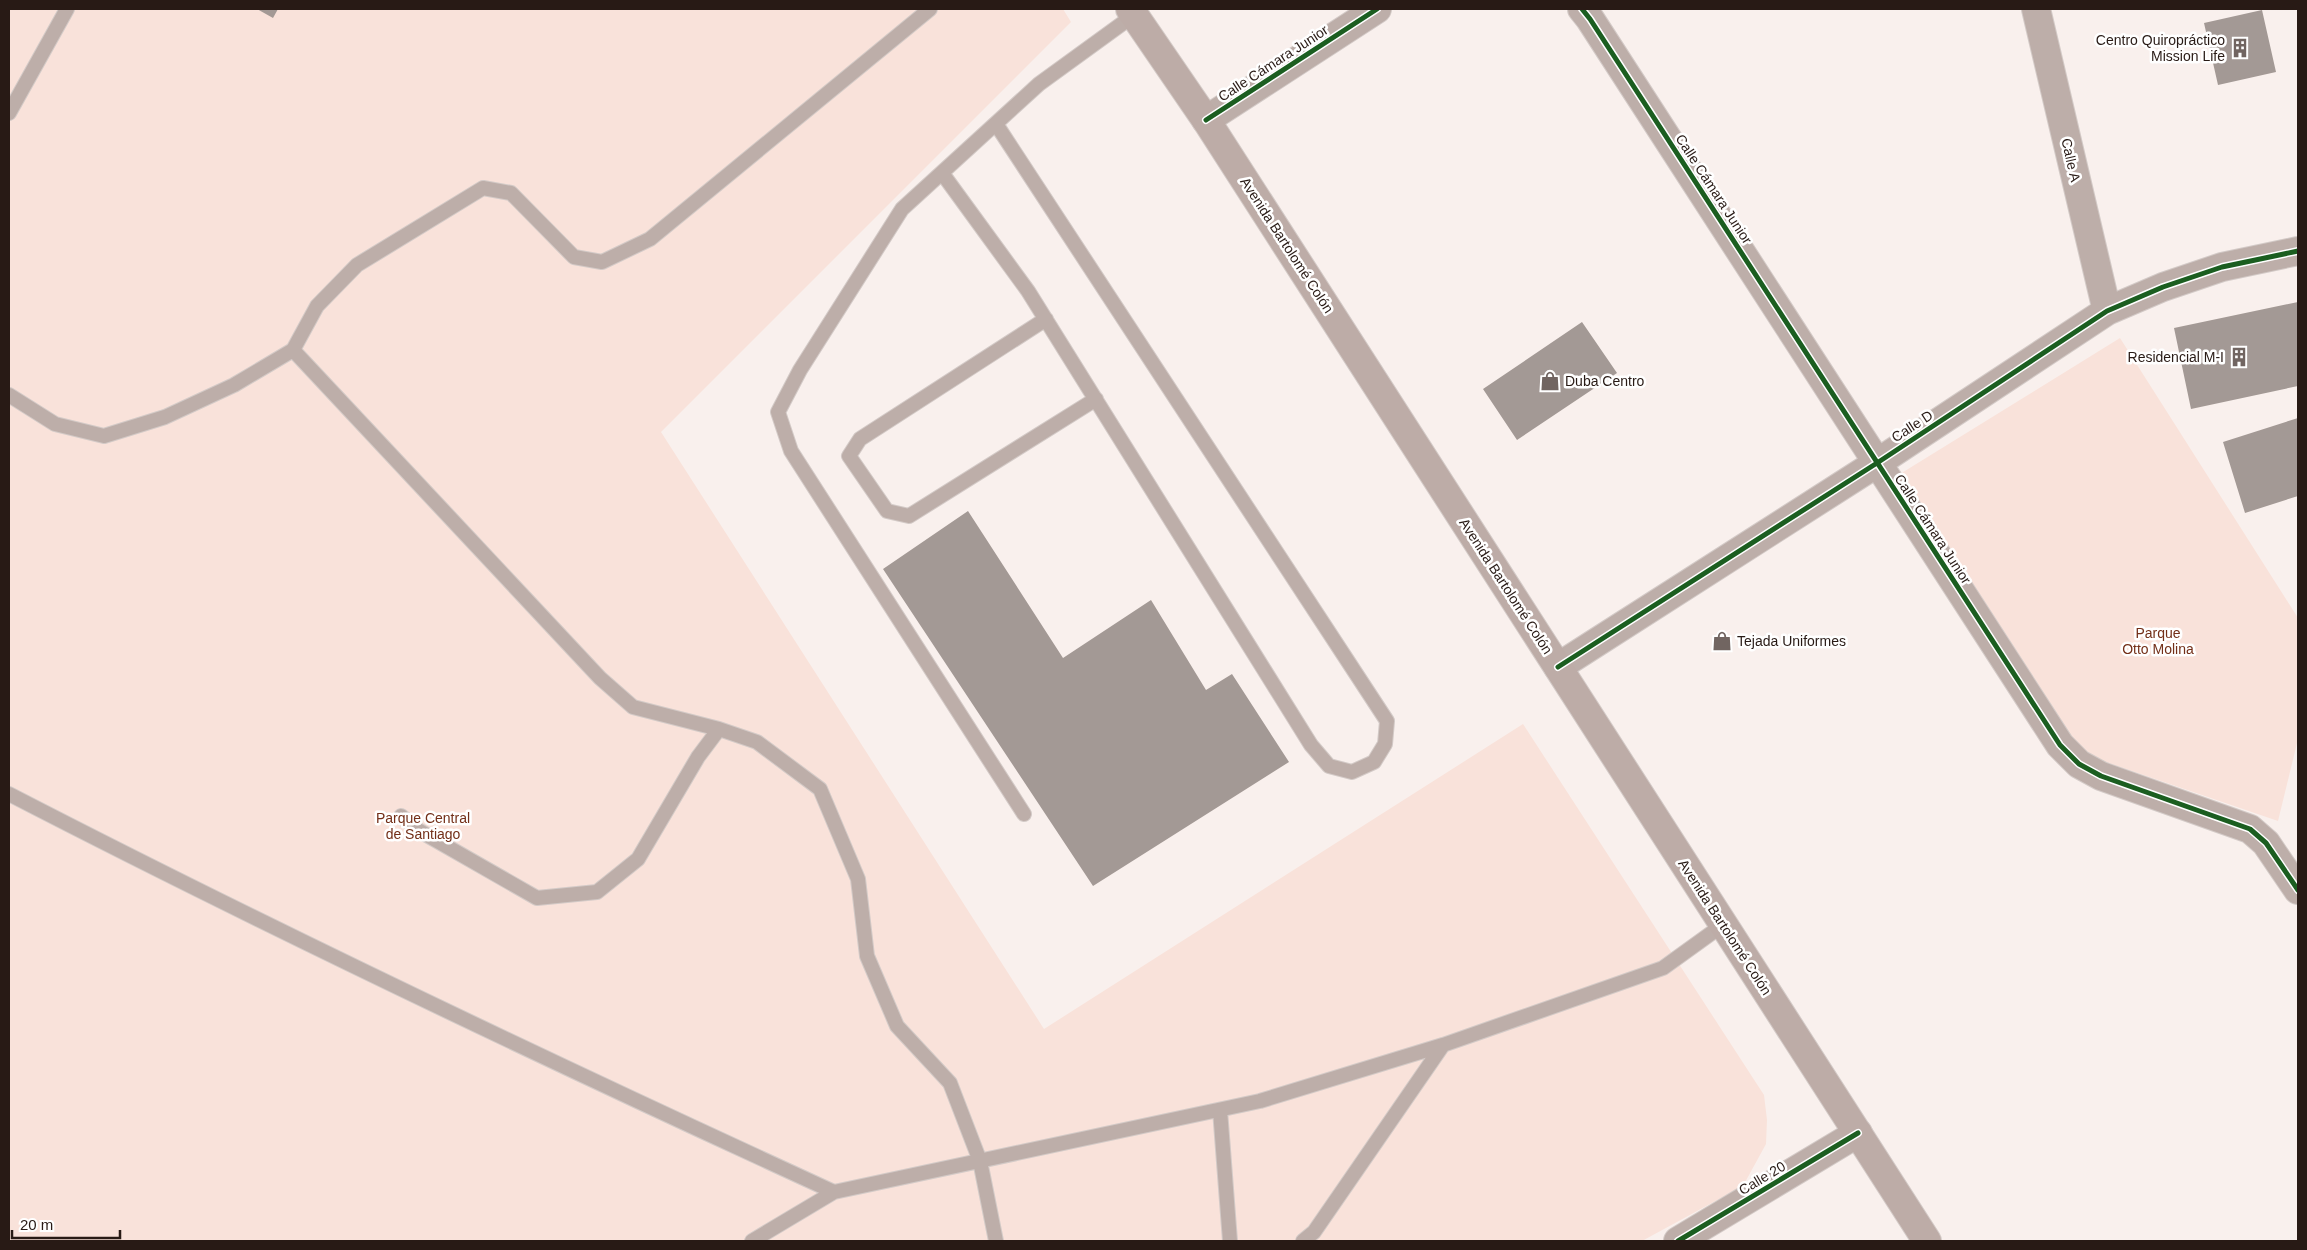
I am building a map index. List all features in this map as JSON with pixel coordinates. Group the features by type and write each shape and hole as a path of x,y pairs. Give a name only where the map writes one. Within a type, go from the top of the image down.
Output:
{"main road":[{"name":"Avenida Bartolomé Colón","path":"1132,12 1206,120 1927,1241"}],"street":[{"name":"Calle Cámara Junior","path":"1206,120 1377,9"},
{"name":"Calle Cámara Junior","path":"1582,9 1596,27 2060,745 2079,764 2101,776 2250,829 2266,843 2298,890"},
{"name":"Calle A","path":"2036,9 2107,311"},
{"name":"Calle D","path":"1558,667 1876,463 2107,311 2163,287 2222,267 2298,251"},
{"name":"Calle 20","path":"1678,1241 1858,1133"}],"lane":[{"path":"9,113 67,9"},
{"path":"9,395 55,424 104,436 165,417 234,385 294,350 317,306 357,265 483,188 511,193 574,257 602,262 650,239 930,9"},
{"path":"1024,814 792,452 778,412 800,370 902,209 1039,84 1132,12"},
{"path":"942,173 1046,319 1311,745 1328,766 1352,772 1374,762 1385,744 1387,722 996,124"},
{"path":"1046,319 860,439 849,456 887,511 909,516 1096,400"},
{"path":"294,350 600,678 633,707 757,742 820,789 858,879 867,956 874,974 897,1026 950,1083 980,1161 996,1241"},
{"path":"401,816 418,830 537,898 597,892 638,859 698,757 719,730"},
{"path":"9,794 122,853 560,1066 834,1192"},
{"path":"752,1241 834,1192 1260,1101 1443,1044 1663,968 1724,924"},
{"path":"1303,1241 1314,1232 1443,1044"},
{"path":"1220,1110 1230,1241"}],"green space":[{"name":"Parque Central de Santiago","path":"9,9 1063,9 1071,22 661,432 1044,1029 1523,724 1764,1095 1767,1120 1766,1144 1743,1186 1642,1241 9,1241"},
{"name":"Parque Otto Molina","path":"2120,338 2298,618 2298,739 2278,821 2088,756 2075,747 1900,474"}],"building":[{"path":"257,9 278,9 273,18"},
{"name":"Centro Quiropráctico Mission Life","path":"2262,10 2276,72 2218,85 2204,23"},
{"name":"Residencial M-I","path":"2298,302 2298,386 2191,409 2174,328"},
{"name":"Duba Centro","path":"1582,322 1617,373 1517,440 1483,389"},
{"path":"2298,418 2298,496 2245,513 2223,442"},
{"path":"968,511 1063,658 1151,600 1206,690 1232,674 1289,762 1093,886 883,569"}],"cycle path":[{"path":"1206,120 1377,9"},
{"path":"1582,9 2060,745 2079,764 2101,776 2250,829 2266,843 2298,890"},
{"path":"1558,667 1877,463 2107,311 2163,287 2222,267 2298,251"},
{"path":"1678,1241 1858,1133"}],"place":[{"name":"Centro Quiropráctico Mission Life","path":"2240,48"},
{"name":"Residencial M-I","path":"2239,357"},
{"name":"Duba Centro","path":"1550,381"},
{"name":"Tejada Uniformes","path":"1722,641"}]}
